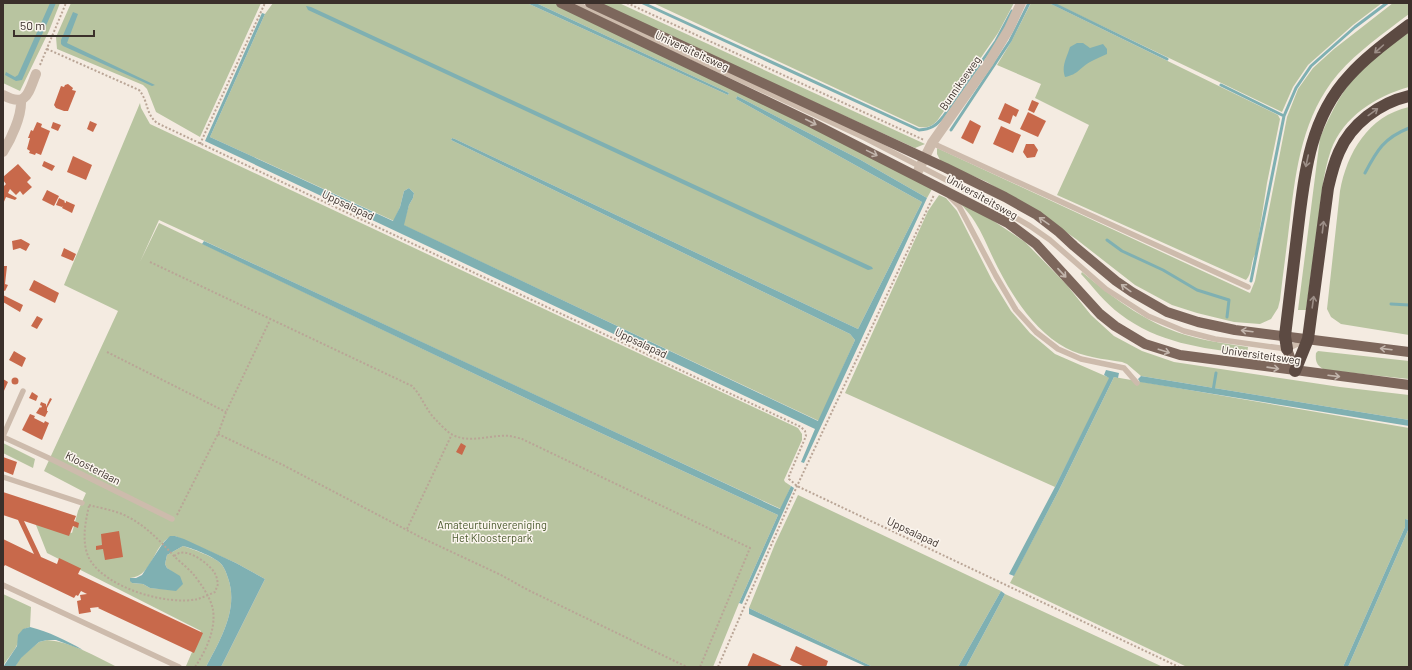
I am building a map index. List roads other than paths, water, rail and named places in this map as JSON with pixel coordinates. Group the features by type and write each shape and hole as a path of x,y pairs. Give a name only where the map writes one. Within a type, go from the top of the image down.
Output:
{"highway":[{"path":"1287,349 1285,336 1310,146 1329,104 1348,77 1386,43 1409,25"},
{"path":"1295,372 1308,339 1328,188 1332,169 1339,151 1349,134 1376,109 1389,102 1409,96"}],"main road":[{"name":"Universiteitsweg","path":"562,3 720,78 921,167 941,181 1005,197 1037,215 1116,281 1148,302 1167,312 1217,327 1409,352"},
{"name":"Universiteitsweg","path":"590,3 921,167 1008,222 1031,240 1100,314 1115,326 1145,344 1180,355 1295,372 1409,386"},
{"path":"1287,349 1295,372"}],"street":[{"name":"Bunnikseweg","path":"921,167 932,143 989,62 1009,29 1021,3"},
{"path":"3,95 15,101 27,97 36,74"},
{"path":"3,152 10,139 22,108 21,100"}],"lane":[{"name":"Universiteitsweg","path":"575,3 851,132 921,167"},
{"path":"932,143 1248,287"},
{"name":"Universiteitsweg","path":"941,181 1030,226 1050,240 1106,289 1148,316 1200,336 1287,349 1308,339"},
{"path":"941,181 951,198 959,206 1016,310 1036,332 1058,349 1081,359 1124,368 1137,383"},
{"name":"Kloosterlaan","path":"23,391 3,437 172,519"},
{"path":"3,477 82,503"},
{"path":"3,585 179,667"}],"water":[{"path":"50,3 56,3 22,80 16,81 5,75 6,72 15,77 18,75"},
{"path":"527,3 536,3 729,93 728,95"},
{"path":"306,6 872,267 873,269 868,270 308,10"},
{"path":"73,12 78,14 67,43 155,85 152,86 63,46 61,44 61,40"},
{"path":"262,13 265,14 210,137 393,221 400,207 404,191 409,188 414,193 404,225 818,421 855,340 850,334 451,140 452,138 455,139 858,329 922,202 736,99 737,96 859,159 927,198 804,463 801,462 815,429 205,141"},
{"path":"1077,43 1083,43 1090,48 1103,44 1107,49 1107,54 1090,62 1076,73 1065,77 1064,65 1066,58 1070,47"},
{"path":"204,241 780,509 791,486 794,488 742,604 739,603 778,515 538,404 202,244"},
{"path":"1106,370 1119,373 1118,378 1114,377 1059,490 1014,576 1009,574 1055,487 1109,378 1104,375"},
{"path":"1141,376 1409,420 1409,426 1140,382 1138,379"},
{"path":"1405,519 1409,520 1409,528 1348,667 1343,667 1405,527"},
{"path":"170,536 184,539 236,563 265,579 221,667 206,667 222,635 230,613 231,590 224,567 221,564 207,555 183,546 167,555 165,564 167,568 180,576 183,584 176,591 150,588 143,584 132,583 130,581 130,578 136,578 142,575 163,543"},
{"path":"1001,591 1005,594 966,667 958,667"},
{"path":"749,608 873,667 867,667 749,614"},
{"path":"30,627 44,631 83,650 56,640 47,640 39,642 21,658 15,667 3,667 17,646 18,635 23,629"}],"waterway":[{"path":"643,3 919,130 927,129 933,126 943,117 996,41 1012,11"},
{"path":"951,130 1010,41 1029,3"},
{"path":"1052,3 1167,59"},
{"path":"1251,281 1284,116 1296,88 1311,66 1355,27 1387,3"},
{"path":"1221,85 1284,116"},
{"path":"1365,173 1373,158 1382,146 1393,136 1409,128"},
{"path":"1107,240 1122,251 1163,270 1197,290 1229,300 1227,317"},
{"path":"1391,304 1409,305"},
{"path":"1213,391 1216,373"}],"park label":[{"name":"Amateurtuinvereniging Het Kloosterpark","path":"492,531"}]}
